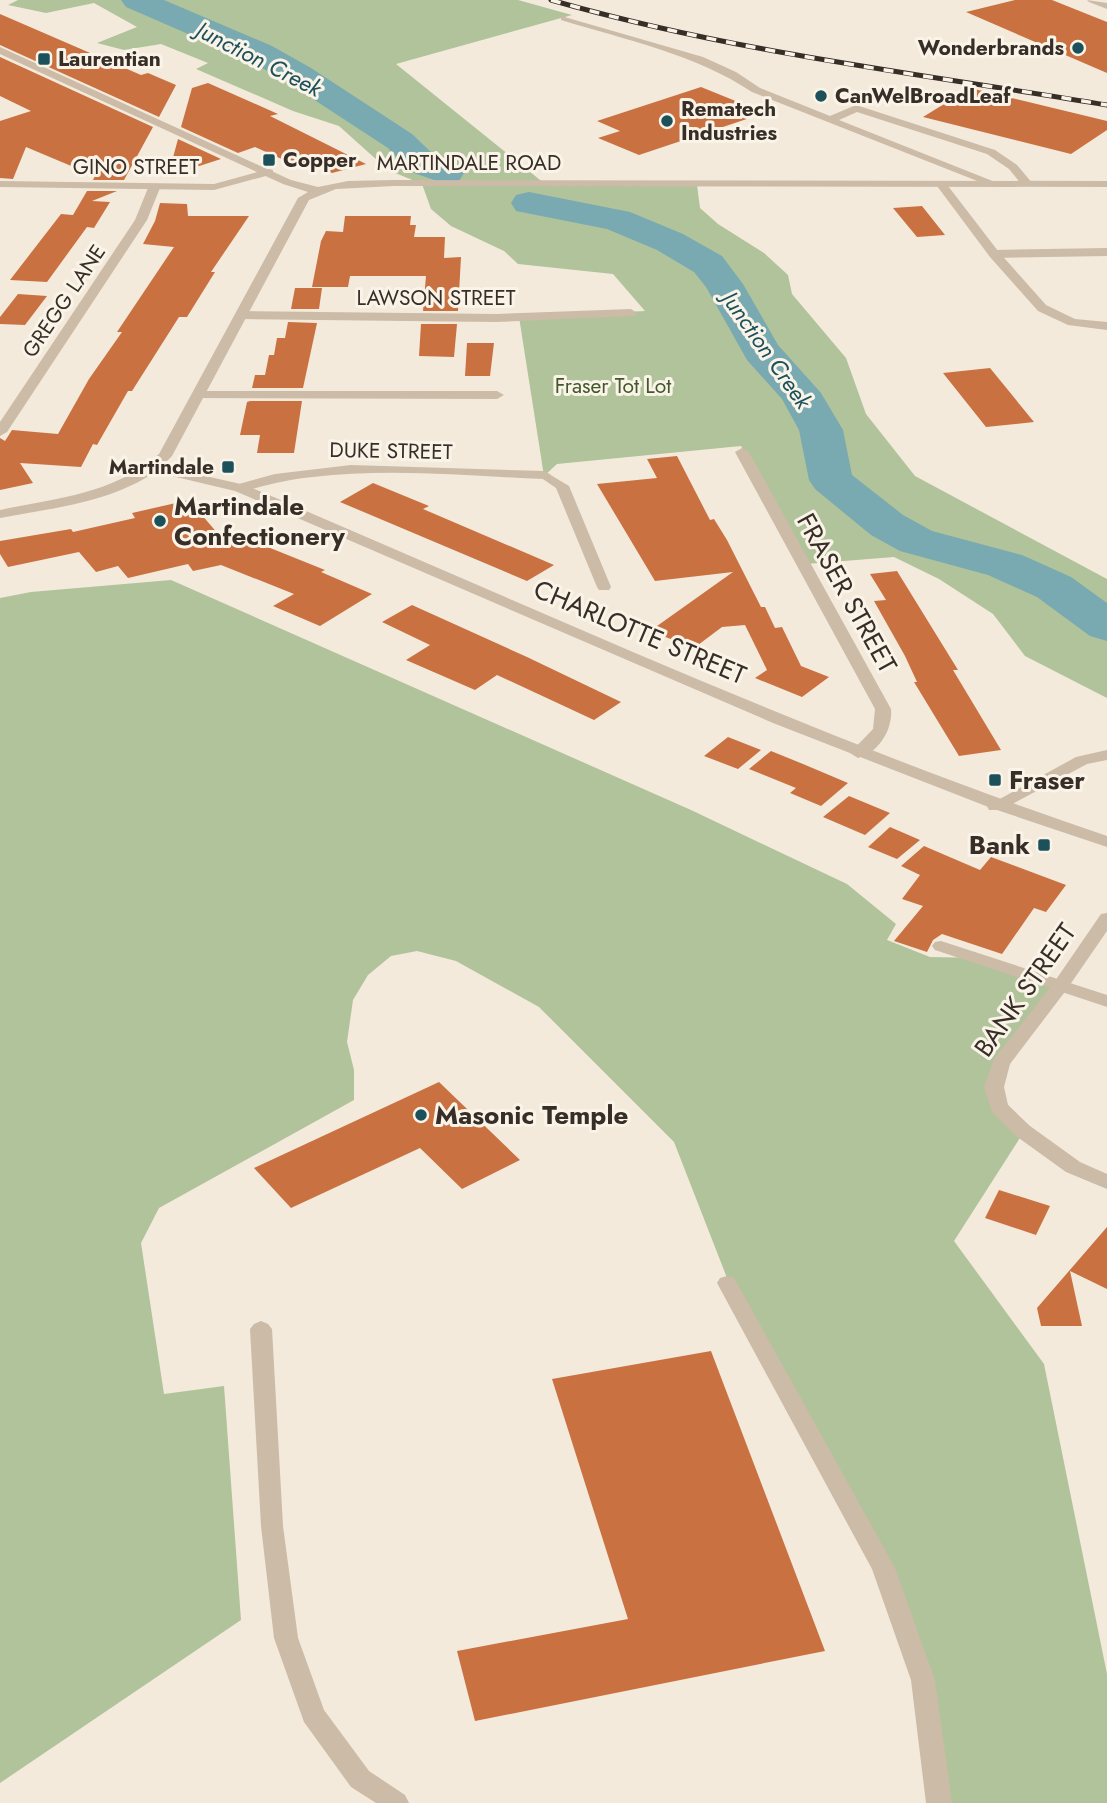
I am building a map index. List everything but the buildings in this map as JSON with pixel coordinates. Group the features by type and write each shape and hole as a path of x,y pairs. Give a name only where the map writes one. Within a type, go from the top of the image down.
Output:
{"street":[{"path":"1092,0 1107,6"},
{"path":"564,18 699,59 732,74 756,90 994,184"},
{"path":"4,55 288,182 318,191"},
{"path":"830,120 856,108 975,146 1004,159 1027,184"},
{"name":"GINO STREET","path":"0,186 155,188 229,185 269,172"},
{"name":"MARTINDALE ROAD","path":"318,191 333,186 370,184 1107,184"},
{"path":"941,184 994,254 1042,307 1072,322 1107,326"},
{"name":"GREGG LANE","path":"0,432 141,220 155,188"},
{"path":"0,514 116,488 154,468 165,456 304,198 318,191"},
{"path":"994,254 1107,252"},
{"name":"LAWSON STREET","path":"241,316 496,318 631,313"},
{"path":"198,395 497,395"},
{"name":"FRASER STREET","path":"742,452 883,709 885,719 882,730 874,741 858,752"},
{"name":"CHARLOTTE STREET","path":"154,468 240,488 858,752 995,806 1107,842"},
{"name":"DUKE STREET","path":"240,488 270,478 321,471 544,475 562,486 604,587"},
{"path":"995,806 1082,760 1107,755"},
{"name":"BANK STREET","path":"1107,918 1061,985 1001,1063 996,1077 995,1096 999,1107 1023,1131 1073,1167 1107,1182"},
{"path":"942,946 1107,1001"},
{"path":"727,1283 883,1568 923,1680 939,1803"},
{"path":"261,1329 272,1526 286,1638 313,1715 360,1779 396,1803"}],"green space":[{"name":"Fraser Tot Lot","path":"18,0 518,0 572,15 396,64 545,184 697,185 700,208 718,224 764,253 788,275 792,294 846,358 866,414 915,476 1107,579 1107,698 1025,656 993,614 939,579 894,557 806,564 741,446 557,464 544,476 519,317 645,311 613,274 518,264 504,251 451,226 431,209 422,184 388,170 339,126 293,111 196,69 208,63 161,44 124,50 97,43 137,27 94,3 46,13 8,5"},
{"path":"171,580 691,810 847,884 896,924 887,940 930,957 982,958 1064,985 1003,1064 996,1087 1025,1130 954,1241 1044,1364 1107,1674 1107,1803 941,1803 913,1640 729,1283 674,1142 539,1007 456,961 417,951 391,956 368,975 353,1000 347,1042 354,1070 354,1100 159,1208 141,1243 164,1394 224,1386 241,1620 0,1783 0,598 31,592"}],"waterway":[{"name":"Junction Creek","path":"137,0 260,53 299,75 400,141 421,163 446,173"},
{"name":"Junction Creek","path":"529,203 617,220 670,242 708,264 724,284 761,351 800,393 821,430 831,480 887,525 916,541 1005,565 1054,587 1107,626"}],"railway":[{"path":"551,0 757,48 1107,105"}],"place":[{"name":"Wonderbrands","path":"1078,48"},
{"name":"Laurentian","path":"44,59"},
{"name":"CanWelBroadLeaf","path":"821,96"},
{"name":"Rematech Industries","path":"667,121"},
{"name":"Copper","path":"269,160"},
{"name":"Martindale","path":"228,467"},
{"name":"Martindale Confectionery","path":"160,521"},
{"name":"Fraser","path":"995,780"},
{"name":"Bank","path":"1044,845"},
{"name":"Masonic Temple","path":"421,1115"}]}
